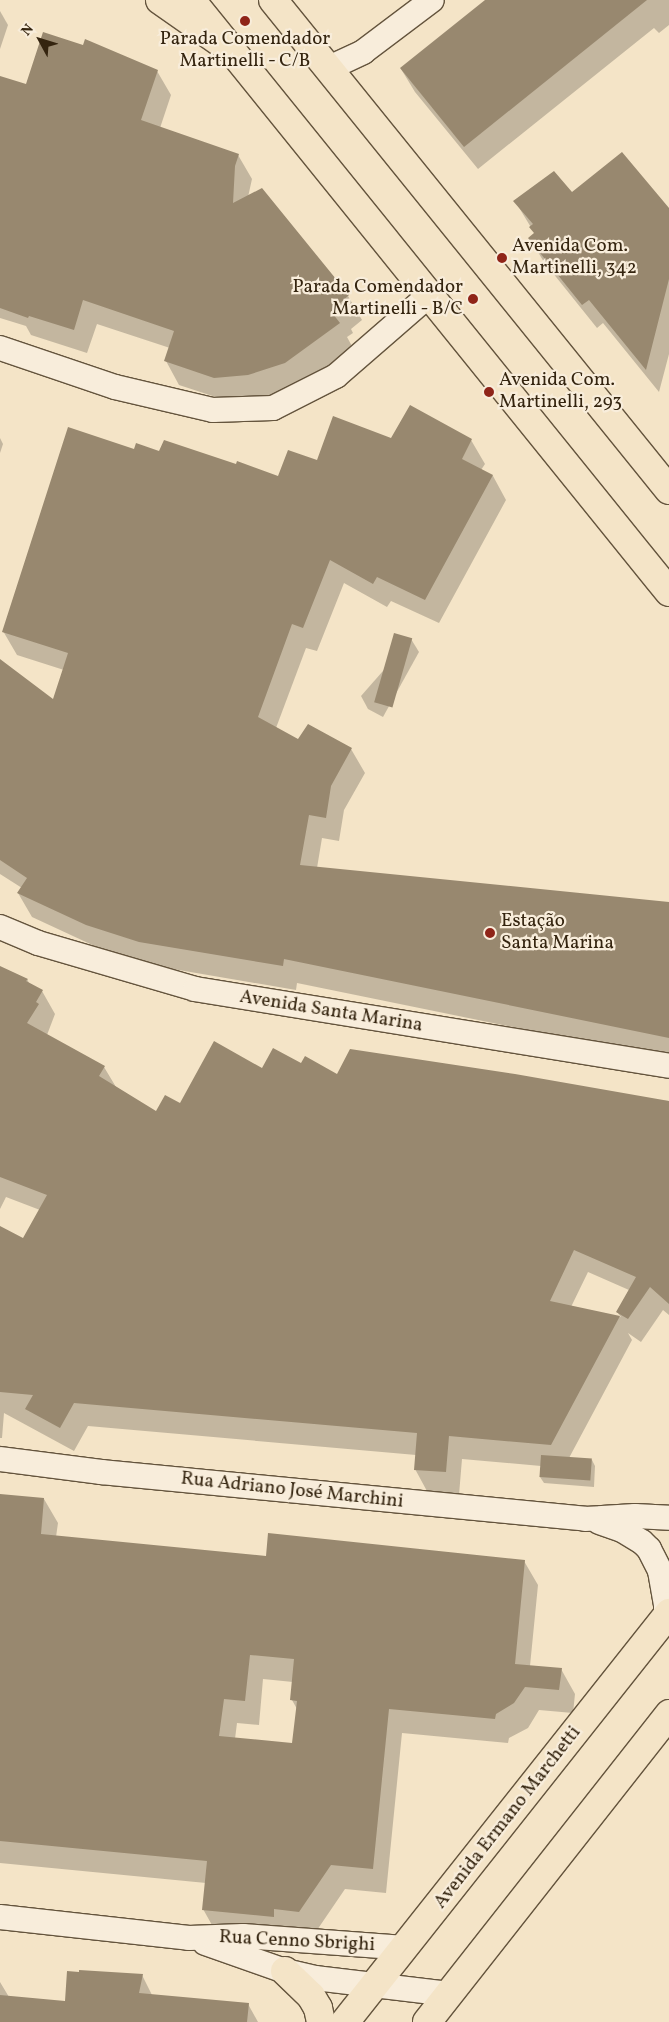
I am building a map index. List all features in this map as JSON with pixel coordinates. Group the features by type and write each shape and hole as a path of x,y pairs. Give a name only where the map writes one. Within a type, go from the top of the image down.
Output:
{"main road":[{"path":"160,0 230,49"},
{"path":"191,0 428,296 669,592"},
{"path":"273,0 669,490"},
{"name":"Avenida Ermano Marchetti","path":"345,2022 667,1615"},
{"path":"427,2022 669,1714"},
{"path":"285,1970 311,1996 318,2008 321,2022"}],"street":[{"path":"327,69 364,52 432,0"},
{"path":"0,348 115,387 213,410 273,408 336,376 428,296"},
{"name":"Avenida Santa Marina","path":"0,927 38,943 195,989 669,1066"},
{"name":"Rua Adriano José Marchini","path":"0,1459 101,1472 585,1519 635,1516 669,1518"},
{"name":"Rua Adriano José Marchini","path":"585,1519 622,1530 649,1548 660,1571 667,1615"},
{"name":"Rua Cenno Sbrighi","path":"0,1917 189,1938 243,1936 405,1948"},
{"name":"Rua Cenno Sbrighi","path":"189,1938 285,1970 338,1982 374,1984 450,1994"}],"building":[{"path":"485,0 647,0 464,147 400,68"},
{"path":"43,32 83,45 85,39 158,70 141,120 239,154 235,166 233,203 262,188 349,295 338,305 340,308 333,314 340,323 285,363 248,375 214,378 164,361 174,331 83,300 74,330 29,316 28,318 0,308 0,76 26,84"},
{"path":"622,152 669,208 669,279 646,370 589,300 582,305 528,238 534,233 529,227 533,224 513,201 554,171 572,192"},
{"path":"410,405 472,439 462,459 493,475 425,600 377,577 373,584 330,560 303,628 292,624 258,717 298,739 308,724 352,748 331,786 326,818 309,815 300,865 669,902 669,1038 284,959 283,966 139,942 86,925 17,893 27,878 0,860 0,659 53,699 68,653 2,632 68,427 134,449 136,443 159,451 164,440 236,464 237,461 278,476 288,450 317,460 333,416 391,438"},
{"path":"394,633 412,638 392,707 374,702"},
{"path":"0,966 28,979 26,981 43,990 36,1002 39,1004 27,1023 105,1066 99,1076 156,1111 165,1095 180,1103 214,1041 262,1068 273,1048 301,1063 305,1056 337,1074 350,1049 515,1074 669,1101 669,1304 650,1287 628,1319 616,1312 636,1277 574,1250 550,1301 620,1316 551,1445 449,1436 446,1472 414,1470 417,1433 74,1403 60,1428 25,1409 33,1395 0,1392 0,1226 23,1238 47,1195 0,1177"},
{"path":"541,1455 592,1459 590,1481 539,1477"},
{"path":"0,1494 44,1498 41,1534 266,1556 268,1533 525,1560 515,1664 562,1668 559,1690 525,1687 514,1703 496,1714 495,1719 389,1709 373,1869 331,1865 299,1912 274,1909 274,1917 202,1910 207,1861 0,1841","holes":["250,1655 294,1659 290,1700 297,1701 292,1743 219,1736 224,1699 245,1701"]},
{"path":"79,1970 143,1974 139,1993 249,2003 247,2022 0,2022 0,1995 65,2001 67,1971 79,1972"}],"place":[{"name":"Parada Comendador Martinelli - C/B","path":"245,21"},
{"name":"Avenida Com. Martinelli, 342","path":"502,258"},
{"name":"Parada Comendador Martinelli - B/C","path":"473,299"},
{"name":"Avenida Com. Martinelli, 293","path":"489,392"},
{"name":"Estação Santa Marina","path":"490,933"}]}
